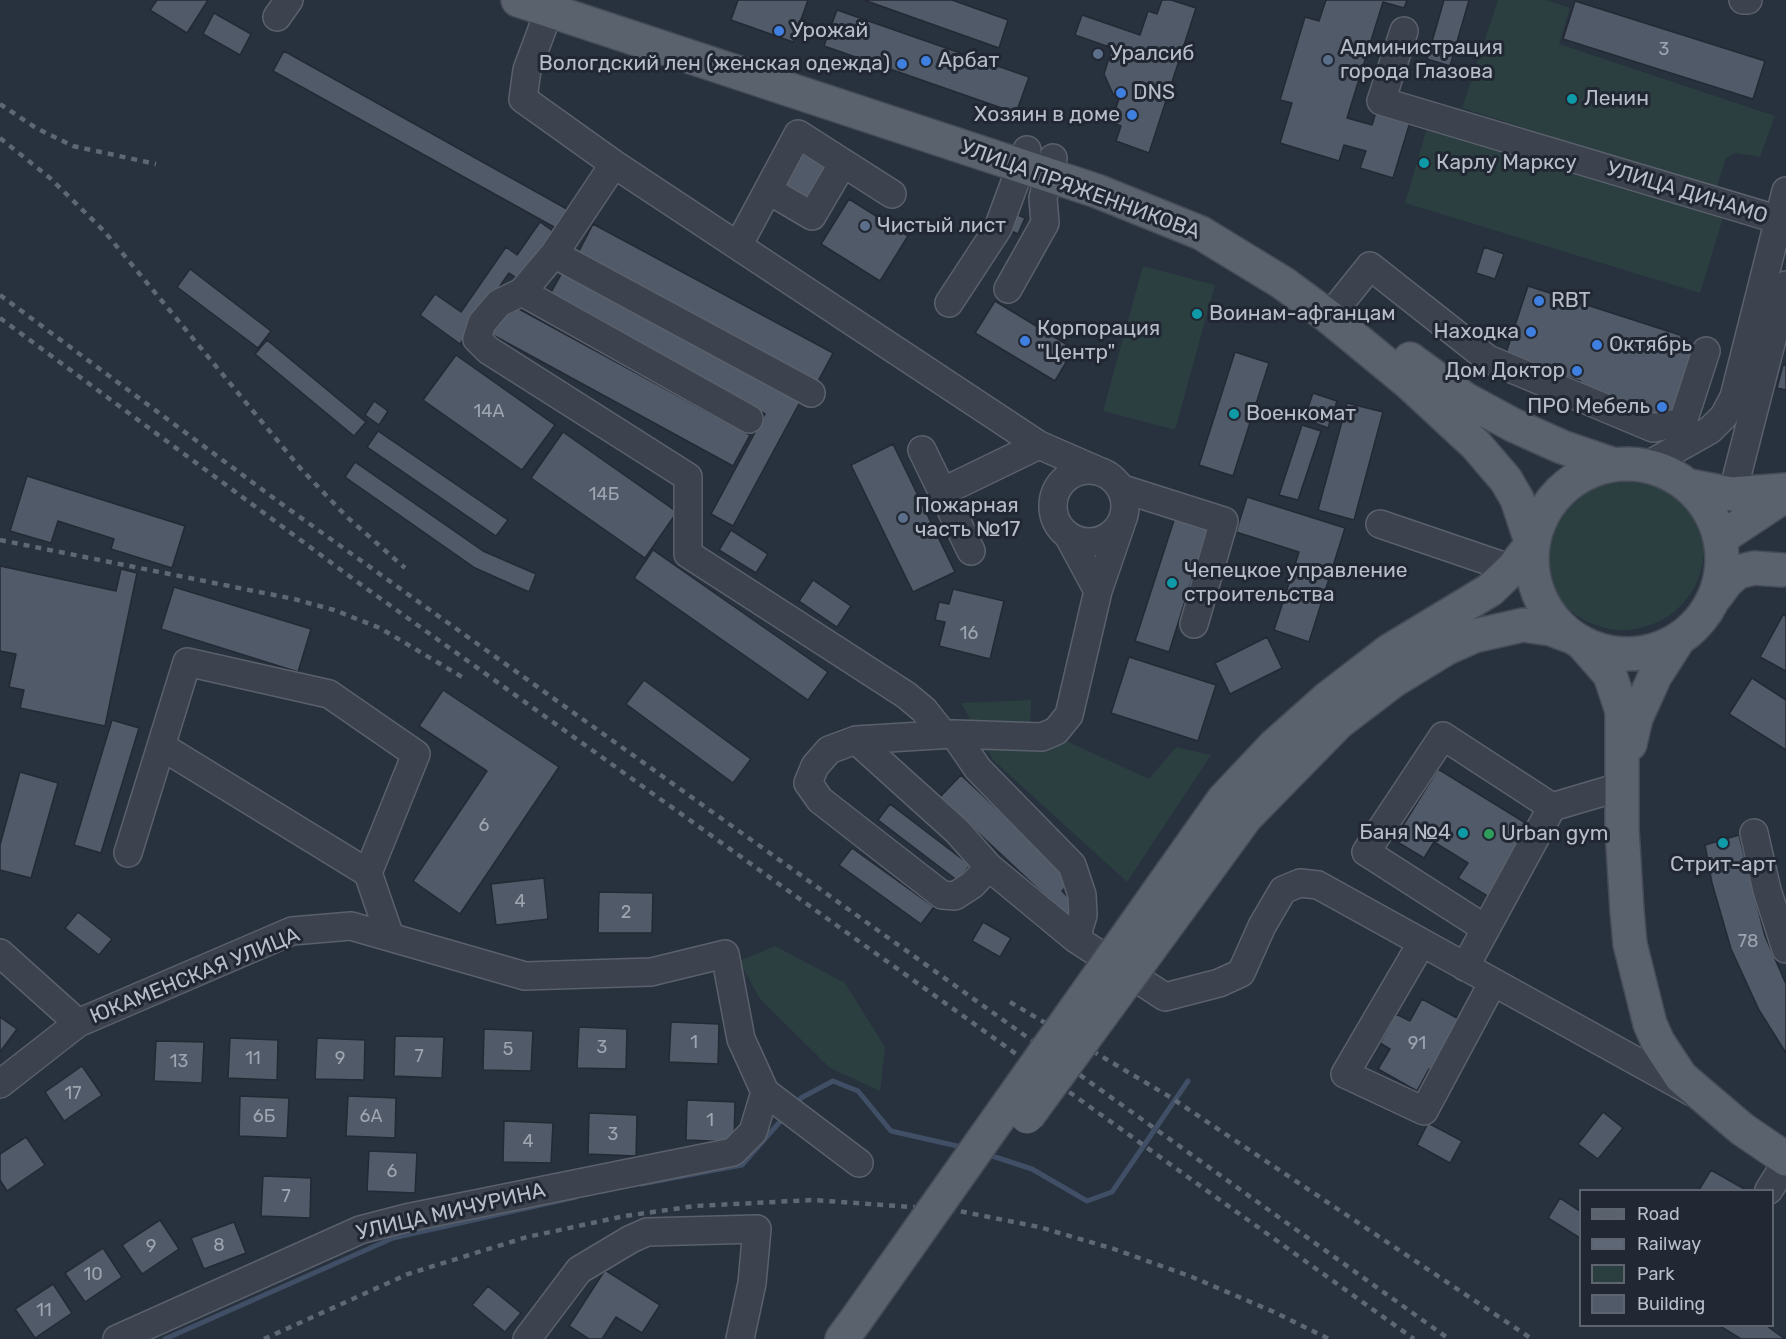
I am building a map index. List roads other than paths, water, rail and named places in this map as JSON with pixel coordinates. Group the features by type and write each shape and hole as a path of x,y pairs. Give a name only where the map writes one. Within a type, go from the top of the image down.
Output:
{"main road":[{"name":"УЛИЦА ПРЯЖЕННИКОВА","path":"518,0 557,3 1037,162 1120,200 1202,233 1284,283 1335,310 1465,399 1512,425 1562,447 1612,464"},
{"name":"УЛИЦА ПРЯЖЕННИКОВА","path":"1335,310 1476,445 1506,480 1517,499 1532,544"},
{"path":"858,1332 1235,808 1274,746 1328,698 1389,651 1490,590 1512,569 1532,544 1544,510 1564,487 1586,472 1612,464 1648,465 1690,486 1711,512 1721,538 1723,565 1716,596"},
{"path":"1690,486 1731,494 1786,489"},
{"path":"1721,538 1786,495"},
{"path":"1721,538 1784,571"},
{"path":"1532,544 1534,582 1542,604 1553,620 1610,675 1617,691 1622,711 1627,911 1640,984 1658,1042 1681,1077 1708,1102 1786,1161"},
{"path":"1623,779 1636,718 1655,676 1678,640 1706,614 1727,581 1738,572 1755,568 1784,571"},
{"path":"1235,808 1393,681 1448,648 1474,636 1523,625 1544,627 1603,651 1632,654 1660,649 1678,640"}],"street":[{"path":"557,3 527,70 523,99 614,164 1039,446 1111,480 1224,521 1194,624"},
{"name":"УЛИЦА ДИНАМО","path":"1404,31 1381,101 1782,221"},
{"path":"738,246 798,134 892,194"},
{"path":"1008,289 1045,223 1037,162"},
{"path":"949,303 998,228 1037,162"},
{"path":"768,190 812,216 843,163"},
{"path":"614,164 554,254 522,292 499,303 482,323 477,339 488,350 688,477 688,554 906,695 948,734 978,769 1072,865 1082,895 1083,915 1076,939"},
{"path":"1648,465 1710,430 1724,416 1734,397 1782,221 1786,190"},
{"path":"554,254 811,393"},
{"path":"1335,310 1370,267 1488,359 1653,428 1683,422 1706,351"},
{"path":"1721,538 1786,285"},
{"path":"522,292 749,419"},
{"path":"1744,444 1750,466 1760,479 1786,489"},
{"path":"942,492 1039,446"},
{"path":"1039,446 1053,496 1054,519 1069,537 1098,591"},
{"path":"922,450 971,551"},
{"path":"989,867 972,885 955,896 942,895 820,800 808,783 815,766 830,750 856,740 948,734 1042,737 1056,731 1069,715 1098,591 1125,512 1125,499 1111,480 1089,469 1076,471 1058,486 1053,496"},
{"path":"1069,537 1091,543 1103,540 1113,534 1121,524"},
{"path":"1380,524 1512,569"},
{"path":"128,853 187,662 329,694 416,754 368,873"},
{"path":"1486,929 1366,852 1443,736 1552,807"},
{"path":"856,740 957,831 989,867 1076,939 1166,997 1219,983 1241,973 1262,926 1283,890 1300,883 1318,885 1492,984 1708,1102"},
{"path":"161,746 368,873 390,937"},
{"path":"1465,967 1552,807 1623,779"},
{"path":"1754,833 1767,890 1786,949"},
{"name":"ЮКАМЕНСКАЯ УЛИЦА","path":"0,1084 78,1023 292,931 351,926 525,976 651,972 725,954 741,1039 765,1092"},
{"path":"1421,944 1345,1074 1424,1112 1492,984"},
{"path":"0,953 78,1023"},
{"path":"765,1092 859,1163"},
{"name":"УЛИЦА МИЧУРИНА","path":"117,1339 360,1230 406,1218 733,1152 753,1132 765,1092"},
{"path":"1770,1189 1786,1161"},
{"path":"527,1339 579,1270 647,1232 757,1229 752,1283 740,1339"}],"waterway":[{"path":"795,1105 801,1098 833,1081 858,1091 891,1131 966,1148"},
{"path":"986,1154 1032,1169 1087,1201 1112,1192 1188,1081"},
{"path":"641,1184 742,1165 785,1116"},
{"path":"165,1339 393,1238 576,1197"}],"railway":[{"path":"0,104 36,128 73,146 156,164"},
{"path":"0,138 50,178 104,231 301,469 347,517 405,568"},
{"path":"0,295 279,502 1449,1339"},
{"path":"0,318 356,581 1414,1339"},
{"path":"0,540 294,599 334,610 380,628 462,677"},
{"path":"1010,1002 1170,1097 1532,1339"},
{"path":"264,1339 408,1274 527,1237 625,1216 695,1206 813,1200 954,1210 1039,1227 1114,1249 1192,1277 1274,1312 1329,1339"}],"place":[{"name":"Урожай","path":"779,31"},
{"name":"Уралсиб","path":"1098,54"},
{"name":"Администрация города Глазова","path":"1328,60"},
{"name":"Арбат","path":"926,61"},
{"name":"Вологдский лен (женская одежда)","path":"902,64"},
{"name":"DNS","path":"1121,93"},
{"name":"Ленин","path":"1572,99"},
{"name":"Хозяин в доме","path":"1132,115"},
{"name":"Карлу Марксу","path":"1424,163"},
{"name":"Чистый лист","path":"865,226"},
{"name":"RBT","path":"1539,301"},
{"name":"Воинам-афганцам","path":"1197,314"},
{"name":"Находка","path":"1531,332"},
{"name":"Корпорация \"Центр\"","path":"1025,341"},
{"name":"Октябрь","path":"1597,345"},
{"name":"Дом Доктор","path":"1577,371"},
{"name":"ПРО Мебель","path":"1662,407"},
{"name":"Военкомат","path":"1234,414"},
{"name":"Пожарная часть №17","path":"903,518"},
{"name":"Чепецкое управление строительства","path":"1172,583"},
{"name":"Баня №4","path":"1463,833"},
{"name":"Urban gym","path":"1489,834"},
{"name":"Стрит-арт","path":"1723,843"}]}
